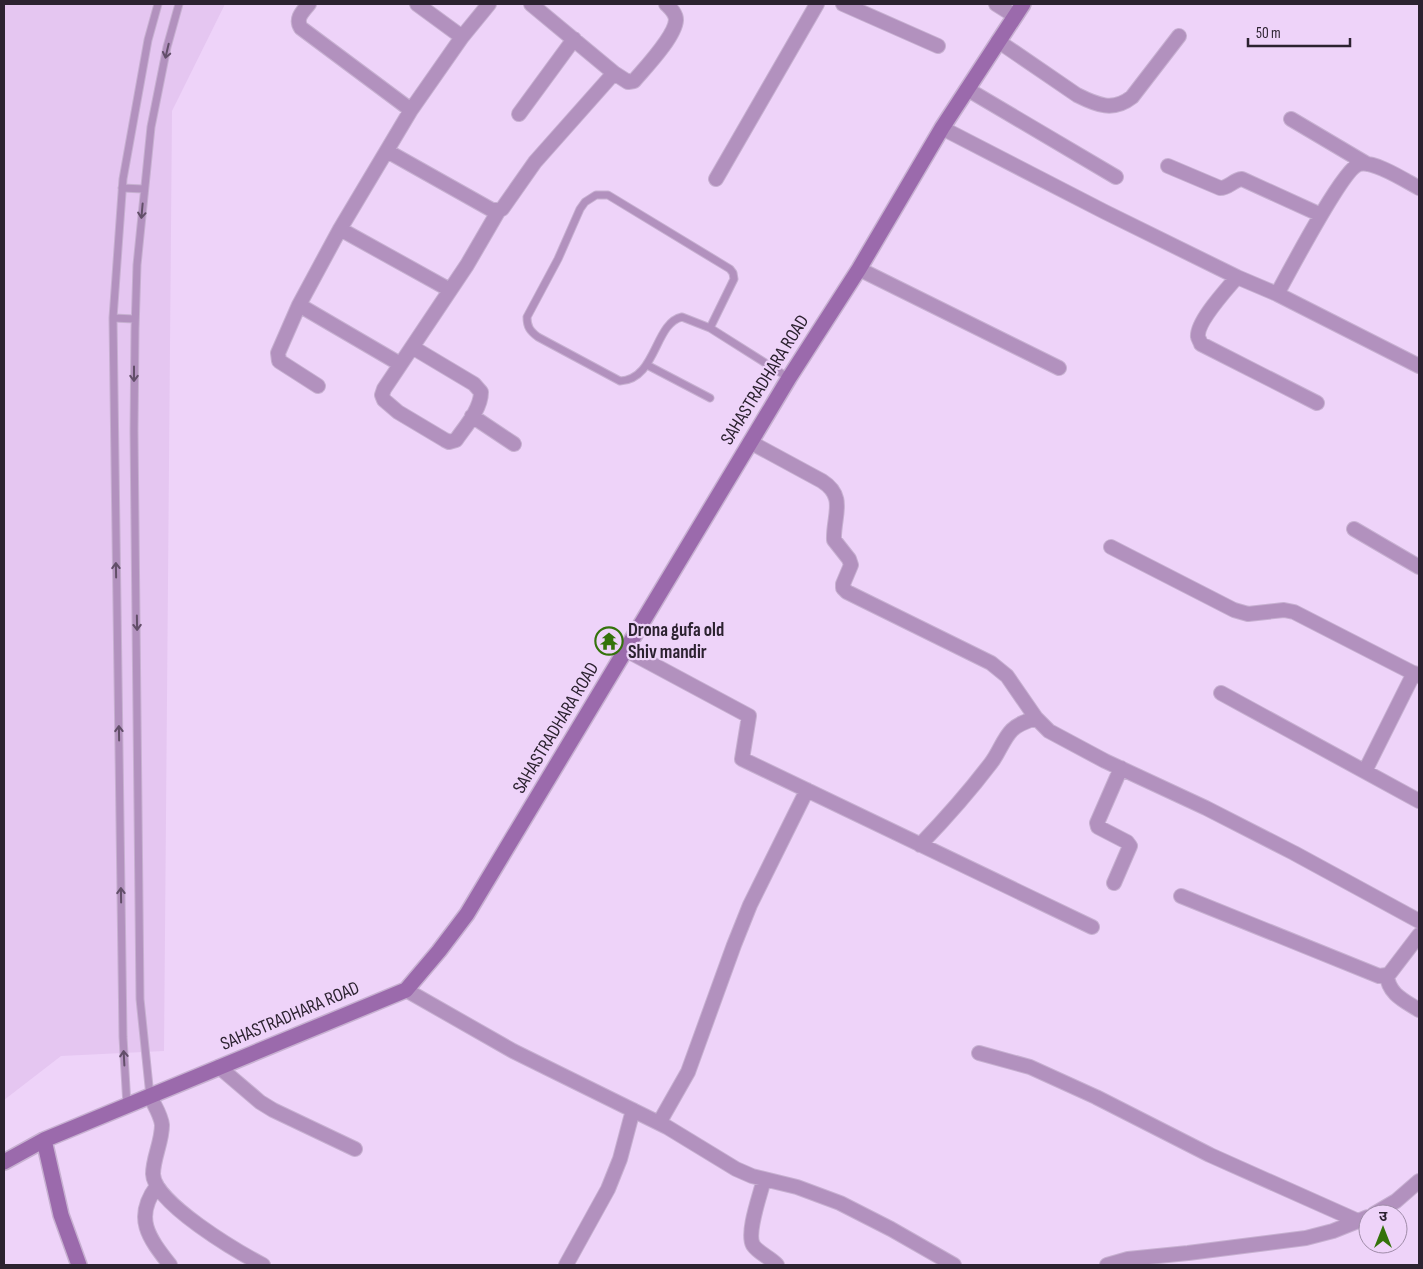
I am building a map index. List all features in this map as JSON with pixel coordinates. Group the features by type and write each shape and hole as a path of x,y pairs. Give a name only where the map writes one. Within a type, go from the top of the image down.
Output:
{"main road":[{"name":"SAHASTRADHARA ROAD","path":"4,1162 44,1140 406,990 467,914 789,378 859,269 942,128 1019,10"},
{"path":"44,1140 61,1215 79,1265"}],"street":[{"path":"308,4 299,17 298,24 301,28 411,110"},
{"path":"417,4 462,37"},
{"path":"318,386 279,361 278,358 278,353 299,306 340,229 411,110 462,37 490,4"},
{"path":"531,4 624,81 634,81 656,55 674,28 676,20 674,12 666,4"},
{"path":"716,179 817,4"},
{"path":"843,4 938,46"},
{"path":"996,4 1019,10"},
{"path":"998,41 1077,95 1089,101 1107,106 1117,106 1132,97 1179,36"},
{"path":"519,114 574,39"},
{"path":"412,347 478,388 481,392 480,400 472,416 456,440 449,442 398,412 384,400 382,395 384,389 400,364 467,265 499,210 502,209 535,162 614,73"},
{"path":"967,89 1116,177"},
{"path":"1291,119 1367,164"},
{"path":"942,128 1105,212 1237,277 1277,294 1419,366"},
{"path":"387,151 492,210 499,210"},
{"path":"1277,294 1321,215 1352,168 1360,164 1375,166 1419,188"},
{"path":"1168,166 1220,188 1227,186 1235,180 1242,179 1321,215"},
{"path":"340,229 450,290"},
{"path":"859,269 1059,368"},
{"path":"1237,277 1207,314 1199,331 1198,338 1201,344 1317,403"},
{"path":"299,306 400,364"},
{"path":"472,416 514,444"},
{"path":"750,442 827,484 834,494 838,509 834,540 849,559 851,565 844,581 844,589 852,595 991,663 1008,676 1036,718 1048,731 1215,813 1419,921"},
{"path":"1354,529 1419,567"},
{"path":"1111,547 1225,607 1248,614 1284,610 1294,612 1417,674 1365,771"},
{"path":"626,650 749,716 742,759 1092,927"},
{"path":"1221,693 1419,801"},
{"path":"920,845 975,783 993,760 1011,730 1036,718"},
{"path":"1114,883 1130,846 1127,842 1098,827 1097,823 1121,768"},
{"path":"659,1123 688,1072 750,905 807,790"},
{"path":"1181,896 1372,974 1386,976 1393,970 1419,935"},
{"path":"1386,976 1388,986 1392,991 1419,1010"},
{"path":"406,990 513,1051 659,1123 736,1169 764,1179 798,1187 840,1203 954,1265"},
{"path":"979,1053 1047,1075 1096,1097 1210,1156 1358,1217"},
{"path":"219,1068 260,1102 355,1149"},
{"path":"150,1096 162,1124 153,1173 157,1186 169,1201 199,1225 232,1248 263,1265"},
{"path":"566,1265 608,1189 620,1159 634,1110"},
{"path":"764,1179 752,1230 752,1242 754,1247 777,1265"},
{"path":"1391,1204 1419,1181"},
{"path":"157,1186 150,1194 144,1220 153,1243 170,1265"},
{"path":"1106,1265 1128,1259 1143,1262 1306,1238 1333,1231 1358,1221"}],"lane":[{"path":"127,1106 123,1037 113,318 122,188 148,40 158,4"},
{"path":"150,1096 140,999 134,449 135,319 137,265 151,127 167,47 179,4"},
{"path":"122,188 144,189"},
{"path":"710,328 734,279 730,269 608,195 591,197 580,209 558,259 528,311 527,325 530,331 538,337 620,381 635,377 647,365 674,319 688,318 710,328 789,378"},
{"path":"113,318 135,319"},
{"path":"647,365 710,398"}],"shaded area":[{"path":"4,4 225,4 172,111 164,1051 61,1056 4,1100"}],"place":[{"name":"Drona gufa old Shiv mandir","path":"609,641"}]}
